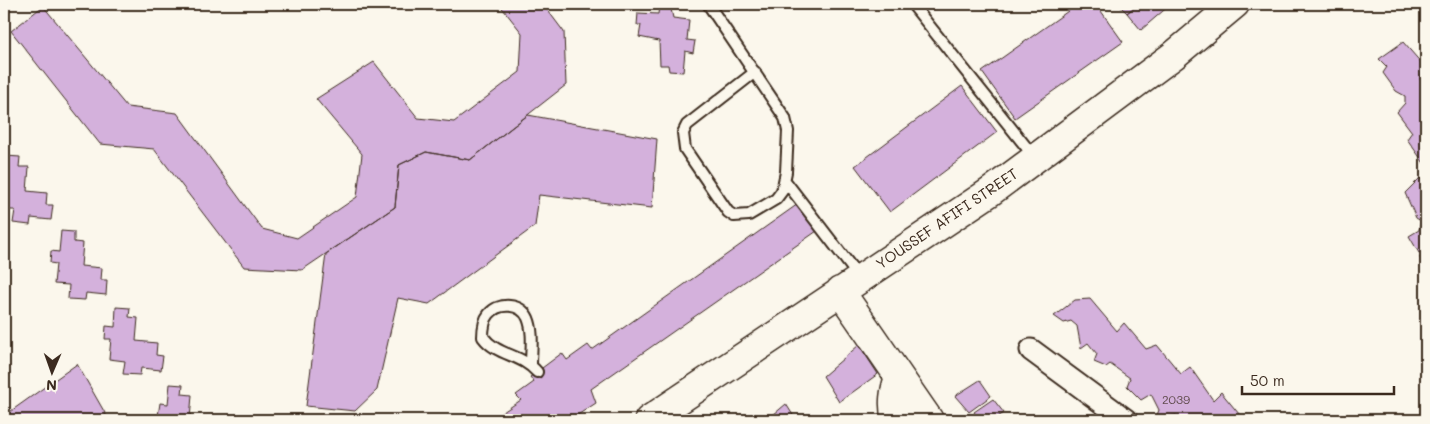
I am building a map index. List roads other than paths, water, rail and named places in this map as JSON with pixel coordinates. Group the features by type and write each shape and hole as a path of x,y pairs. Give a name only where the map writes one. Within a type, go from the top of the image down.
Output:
{"street":[{"name":"YOUSSEF AFIFI STREET","path":"649,420 990,192 1174,54 1235,4"},
{"path":"850,285 899,377 929,420"},
{"path":"1031,350 1126,420"},
{"path":"896,420 893,408 894,392 899,377"}],"lane":[{"path":"708,4 756,72 786,118 788,131 786,182 776,199 749,215 734,216 728,212 685,149 684,133 687,125 756,72"},
{"path":"912,4 1035,159"},
{"path":"786,182 850,285"},
{"path":"497,307 520,308 527,316 531,328 534,368 489,346 483,337 488,315 497,307"}]}
